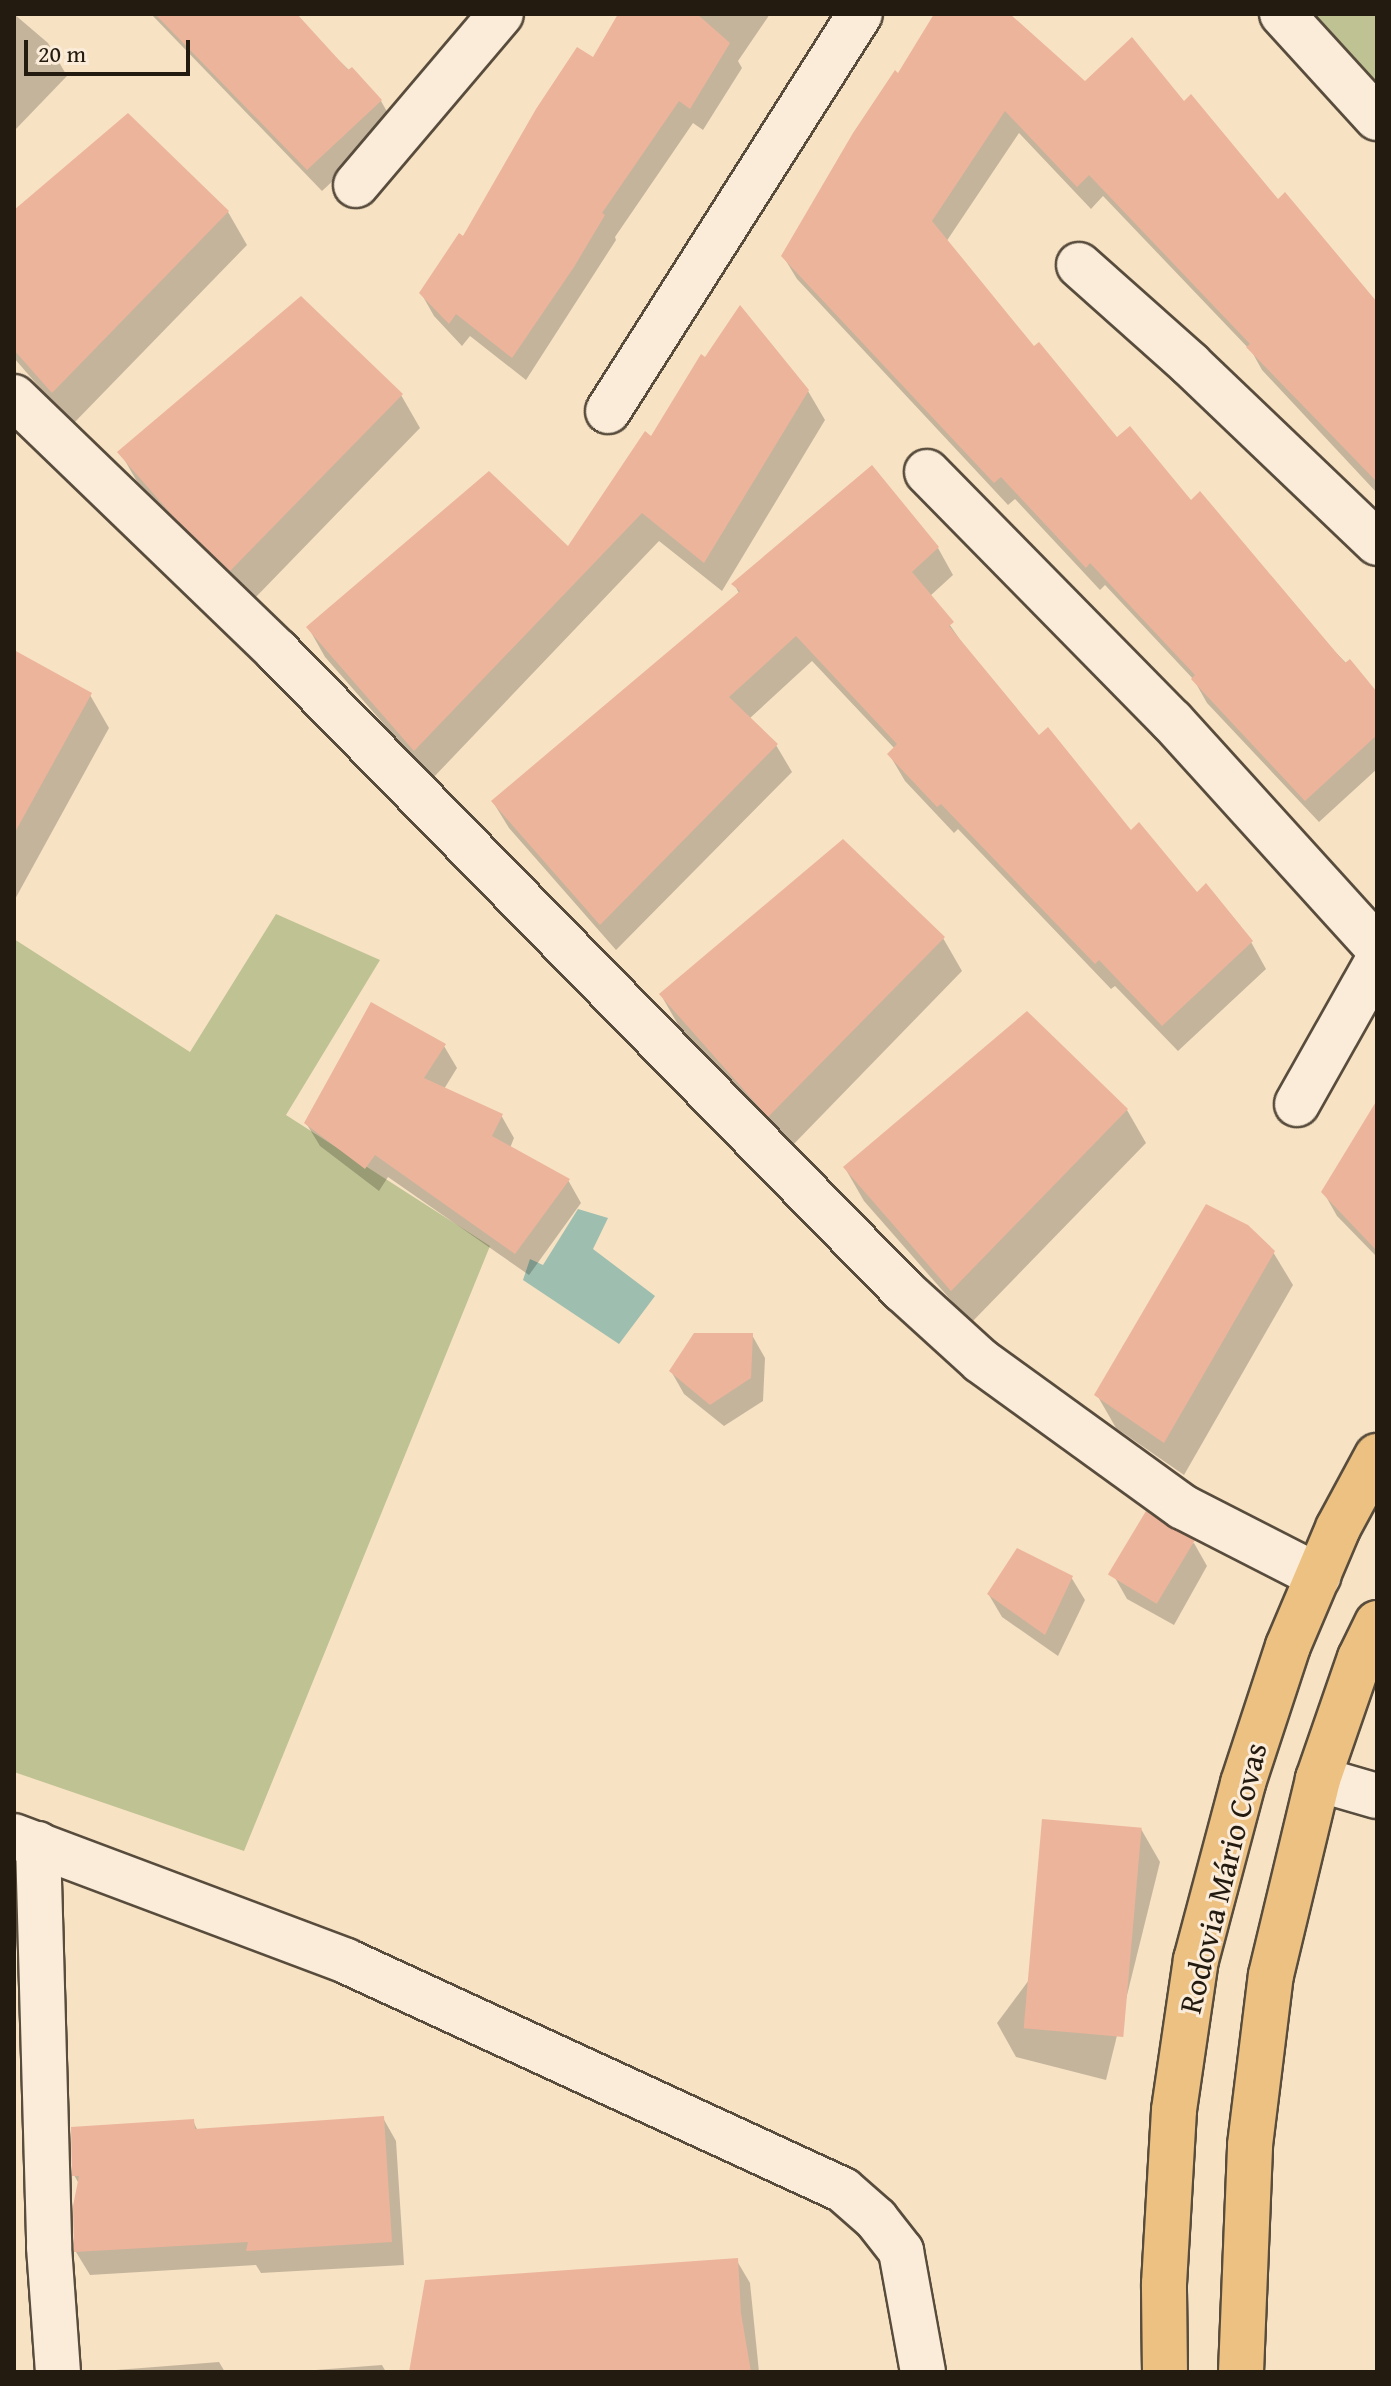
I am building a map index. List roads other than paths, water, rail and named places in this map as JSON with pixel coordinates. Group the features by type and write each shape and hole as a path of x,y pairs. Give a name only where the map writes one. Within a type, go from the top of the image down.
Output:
{"main road":[{"name":"Rodovia Mário Covas","path":"1165,2372 1164,2284 1174,2110 1196,1960 1251,1756 1288,1646 1318,1576 1377,1456"},
{"path":"1241,2372 1250,2145 1271,1975 1318,1779 1360,1658 1377,1623"}],"street":[{"path":"356,185 501,14"},
{"path":"608,411 860,14"},
{"path":"1282,14 1377,118"},
{"path":"1079,265 1190,364 1377,543"},
{"path":"14,397 267,641 903,1290 981,1361 1183,1507 1318,1576"},
{"path":"927,472 1172,721 1377,947"},
{"path":"1297,1104 1377,962"},
{"path":"1318,1779 1377,1796"},
{"path":"58,2372 26,1840 346,1961 843,2190 876,2219 901,2251 923,2372"}]}
